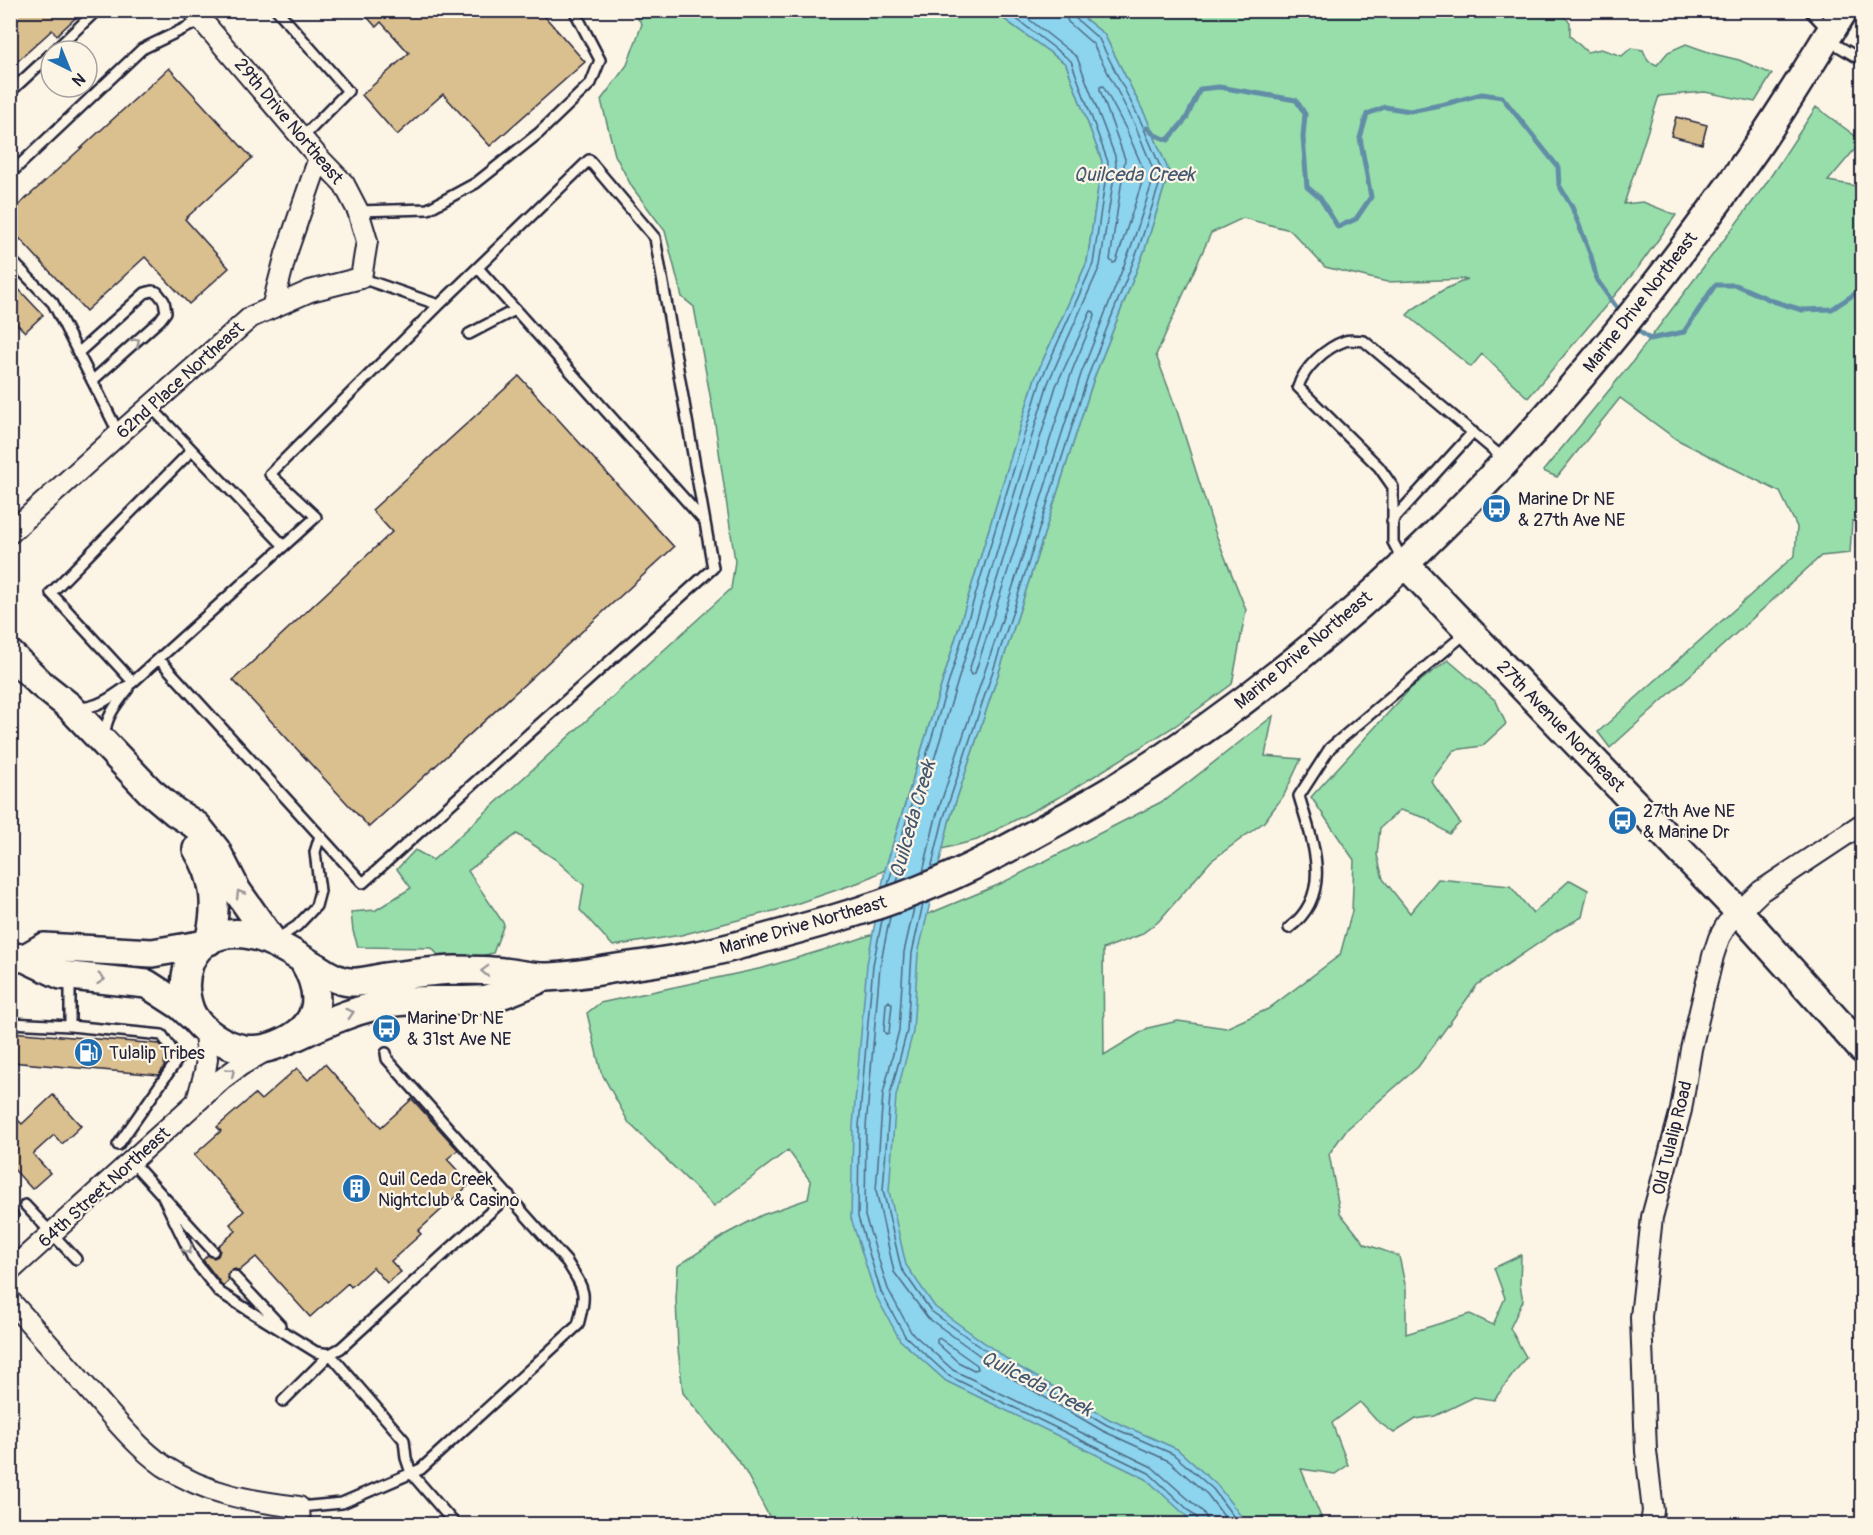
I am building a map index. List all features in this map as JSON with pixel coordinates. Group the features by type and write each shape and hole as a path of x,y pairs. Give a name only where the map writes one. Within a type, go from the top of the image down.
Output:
{"main road":[{"name":"Marine Drive Northeast","path":"296,1037 352,1012 399,1002 484,999 501,995 543,978 665,962 735,947 827,920 920,889 1001,853 1167,756 1265,684 1337,626 1404,563 1506,460 1568,393 1698,229 1758,145 1834,27"},
{"name":"27th Avenue Northeast","path":"1404,563 1739,912 1863,1049"},
{"path":"10,634 29,648 39,659 69,706"},
{"path":"10,654 40,683 69,706 150,791 175,812 197,826 216,850 237,891 273,942"},
{"path":"175,812 203,860 214,896 214,923 205,943 190,957 186,974 190,1009 200,1025"},
{"path":"18,957 44,947 70,962 147,984 181,1006 218,1039 240,1049 255,1051 269,1048 296,1037 312,1017 316,1000 313,977 303,960 273,942 257,937 221,935 205,943 152,953 70,962"},
{"name":"Marine Drive Northeast","path":"303,960 330,976 351,982 458,970 543,978"}],"street":[{"name":"29th Drive Northeast","path":"197,15 344,184 358,211 367,241 362,278"},
{"path":"272,308 286,254 319,158"},
{"name":"62nd Place Northeast","path":"10,543 17,528 251,317 310,291 362,278"},
{"name":"Old Tulalip Road","path":"1651,1524 1653,1510 1646,1451 1641,1317 1652,1217 1681,1110 1691,1049 1713,956 1727,924 1761,891 1863,824"},
{"path":"197,1102 207,1059 200,1025"},
{"name":"64th Street Northeast","path":"10,1271 197,1102 241,1065 269,1048"},
{"path":"10,1301 138,1445 164,1466 222,1493 299,1516"}],"lane":[{"path":"67,39 97,10"},
{"path":"277,10 348,91 303,137"},
{"path":"358,211 428,209 476,183 539,133 591,84 600,60 574,10"},
{"path":"1809,10 1834,27 1863,60"},
{"path":"10,174 142,49 197,15"},
{"path":"10,92 39,65"},
{"path":"69,706 80,708 93,706 133,682 316,517 270,474 439,305 589,160 655,238 713,568 363,883 159,659"},
{"path":"10,259 53,303 119,434"},
{"path":"478,268 705,522"},
{"path":"362,278 439,305"},
{"path":"78,352 145,293 157,292 164,301 166,312 160,320 92,381"},
{"path":"469,334 515,310"},
{"path":"1404,563 1393,542 1393,487 1379,467 1298,387 1301,377 1324,352 1347,340 1364,341 1506,460"},
{"path":"150,406 284,546"},
{"path":"1392,521 1473,432"},
{"path":"133,682 51,593 192,450"},
{"path":"1289,928 1299,921 1316,893 1317,861 1299,796 1330,748 1469,630"},
{"path":"106,746 104,730 108,717 133,682"},
{"path":"273,942 297,926 316,906 320,891 315,852 320,836"},
{"path":"70,962 70,1026"},
{"path":"10,1023 162,1035 178,1059 118,1145"},
{"path":"299,1516 342,1503 421,1469 578,1325 584,1301 582,1285 567,1262 387,1059 386,1053"},
{"path":"131,1161 213,1251"},
{"path":"283,1401 330,1354 341,1348 509,1195"},
{"path":"163,1197 193,1259 219,1292 288,1333 315,1352 330,1354 404,1440 411,1473 455,1524"},
{"path":"25,1205 76,1259"},
{"path":"234,1276 288,1333"}],"green space":[{"path":"1327,10 1332,14 1414,14 1420,10 1557,11 1570,22 1570,36 1587,52 1601,49 1622,56 1631,48 1643,50 1648,61 1657,65 1668,52 1686,44 1739,60 1772,74 1755,102 1705,92 1659,96 1624,204 1643,202 1676,215 1637,269 1528,398 1482,354 1471,367 1407,315 1443,290 1468,279 1387,282 1325,267 1290,230 1243,218 1211,233 1156,355 1177,411 1215,532 1246,610 1232,684 1175,726 1067,793 977,840 942,849 1094,378 1145,249 1169,172 1147,119 1104,34 1075,11"},
{"path":"632,11 993,11 1066,64 1102,161 1087,262 1035,378 885,870 860,882 781,909 681,935 613,946 580,910 584,885 555,859 517,834 468,871 504,924 493,953 446,965 432,948 358,947 351,912 376,910 411,888 397,869 415,850 433,860 731,589 735,561 714,417 694,307 682,297 665,231 632,187 615,155 601,100 627,65 642,24"},
{"path":"1816,107 1862,141 1828,181 1862,187 1862,520 1852,521 1850,553 1821,556 1610,748 1598,732 1795,555 1797,527 1780,492 1676,439 1620,398 1557,477 1543,471 1633,361 1765,185"},
{"path":"1448,660 1496,701 1506,724 1482,746 1454,750 1431,781 1460,823 1449,834 1426,818 1400,810 1380,828 1377,855 1383,879 1410,913 1438,879 1510,886 1533,913 1570,880 1588,890 1582,917 1558,930 1477,985 1418,1067 1346,1130 1329,1154 1340,1213 1365,1244 1399,1256 1406,1289 1406,1334 1470,1314 1493,1325 1505,1298 1494,1268 1521,1255 1520,1285 1523,1301 1510,1328 1526,1357 1494,1400 1474,1397 1435,1416 1416,1419 1394,1433 1376,1420 1360,1402 1332,1423 1348,1465 1335,1474 1301,1469 1326,1524 773,1524 743,1467 683,1393 678,1349 676,1298 678,1266 726,1234 762,1215 808,1199 811,1182 788,1150 714,1206 629,1123 601,1072 587,1013 600,1003 763,968 853,941 914,920 998,885 1167,799 1273,716 1265,756 1301,759 1284,795 1264,822 1211,861 1158,922 1140,935 1103,949 1104,1055 1148,1028 1178,1021 1226,1028 1268,1009 1340,955 1352,911 1354,860 1311,797 1411,688"}],"water":[{"name":"Quilceda Creek","path":"993,11 1075,11 1104,34 1147,119 1169,172 1145,249 1094,378 949,822 918,954 913,1032 896,1096 889,1191 906,1265 935,1307 1014,1364 1109,1419 1177,1449 1217,1485 1247,1524 1195,1524 1146,1479 946,1381 900,1340 875,1294 851,1218 853,1126 867,964 885,870 1035,378 1087,262 1102,161 1066,64"}],"building":[{"path":"10,10 84,10 57,35 52,30 39,39 39,42 10,68"},
{"path":"361,10 539,10 585,62 490,146 443,94 397,135 362,95 409,53 381,22 376,27"},
{"path":"169,68 252,158 185,219 229,268 189,304 145,257 86,311 10,228 10,213"},
{"path":"1676,117 1707,125 1702,144 1671,136"},
{"path":"10,280 43,315 25,332 10,317"},
{"path":"519,376 674,547 369,827 233,680 392,532 372,510"},
{"name":"Tulalip Tribes","path":"10,1032 160,1044 165,1052 164,1067 159,1075 10,1062"},
{"name":"Quil Ceda Creek Nightclub & Casino","path":"325,1064 381,1127 412,1099 458,1150 447,1159 470,1184 418,1231 421,1234 391,1261 401,1272 387,1283 373,1267 351,1287 348,1283 310,1317 256,1257 239,1271 235,1269 230,1271 227,1275 229,1280 223,1286 203,1260 208,1255 214,1258 218,1256 220,1250 218,1246 236,1231 230,1224 244,1211 194,1155 221,1131 217,1127 255,1094 261,1100 297,1068 308,1080"},
{"path":"53,1095 81,1126 62,1144 54,1135 33,1154 50,1173 32,1189 10,1165 10,1112 22,1124"}],"waterway":[{"path":"1147,128 1155,135 1168,140 1186,119 1200,89 1219,87 1296,100 1305,114 1303,137 1307,187 1320,198 1338,227 1356,219 1371,197 1360,138 1367,114 1385,107 1410,111 1482,94 1502,97 1558,167 1559,185 1572,207 1591,256 1597,280 1622,315"},
{"path":"1632,326 1650,339 1684,332 1715,285 1736,285 1773,301 1802,310 1832,309 1862,289"}],"place":[{"name":"Marine Dr NE & 27th Ave NE","path":"1497,509"},
{"name":"27th Ave NE & Marine Dr","path":"1622,821"},
{"name":"Marine Dr NE & 31st Ave NE","path":"386,1028"},
{"name":"Tulalip Tribes","path":"88,1053"},
{"name":"Quil Ceda Creek Nightclub & Casino","path":"357,1189"}]}
